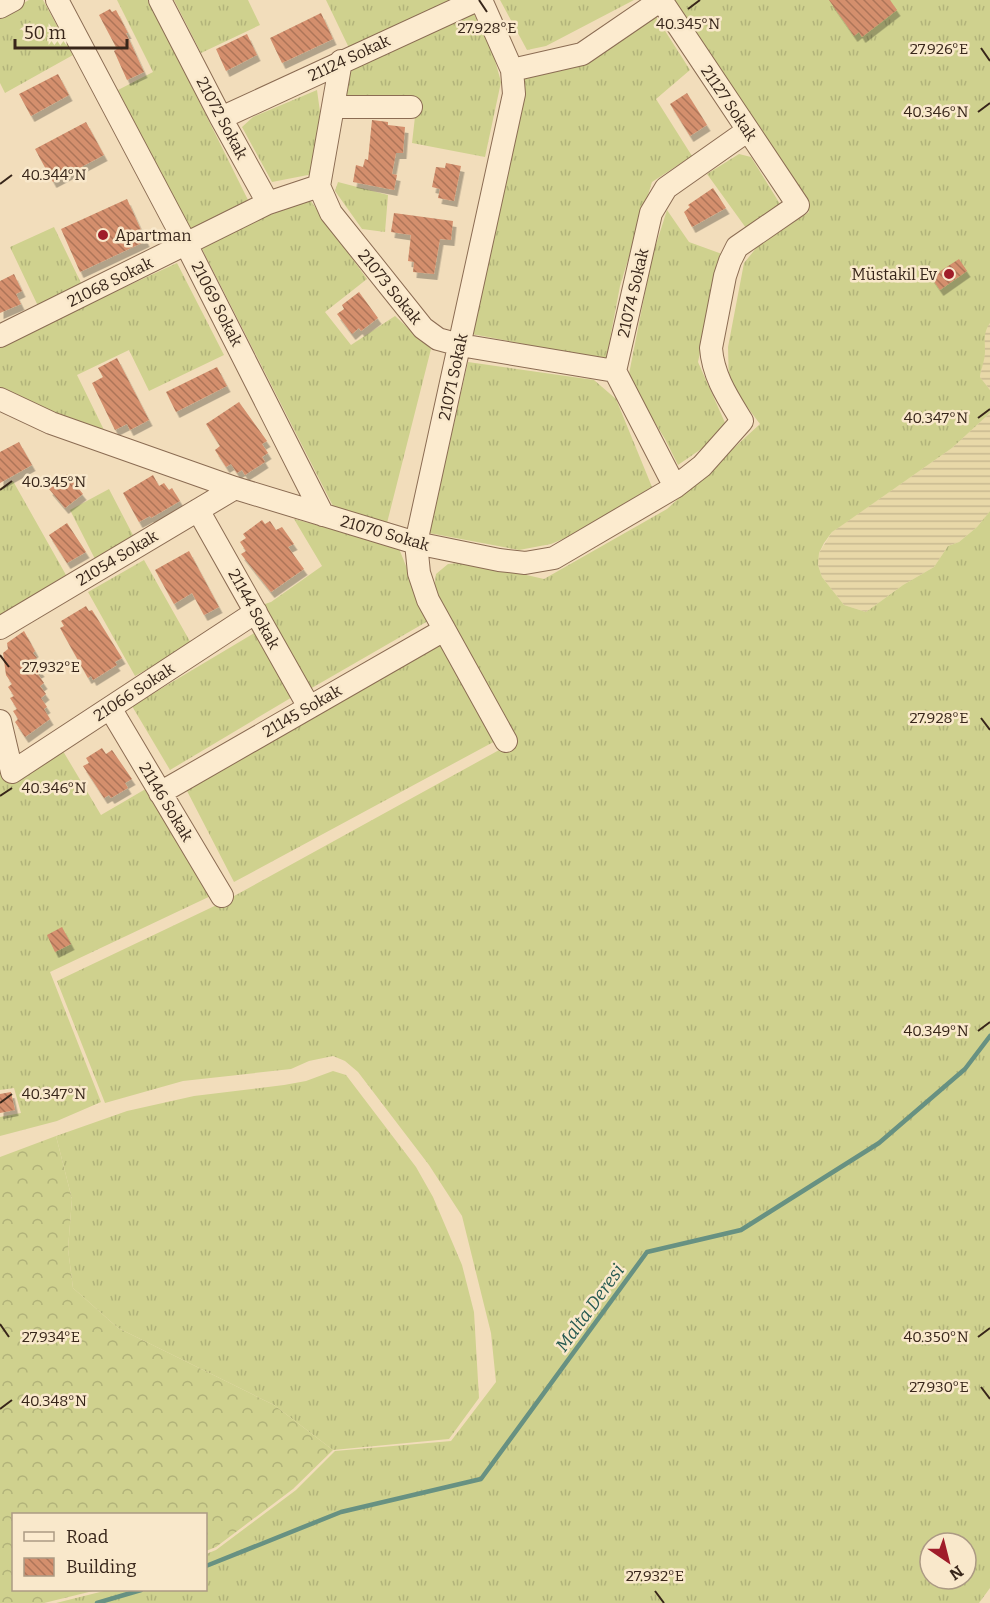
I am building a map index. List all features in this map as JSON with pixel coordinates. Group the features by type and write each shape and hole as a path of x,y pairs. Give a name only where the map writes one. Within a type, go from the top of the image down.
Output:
{"street":[{"path":"0,8 13,0"},
{"name":"21069 Sokak","path":"57,0 186,244 323,515"},
{"name":"21072 Sokak","path":"160,0 221,118 268,202"},
{"name":"21124 Sokak","path":"221,118 341,61 479,0"},
{"name":"21071 Sokak","path":"479,0 512,70 514,94 416,543 419,573 428,600 506,741"},
{"path":"512,70 582,54 661,0"},
{"name":"21127 Sokak","path":"661,0 798,205 737,248 725,276 711,348 712,361 722,387 742,421"},
{"path":"319,186 341,61"},
{"path":"333,107 411,107"},
{"name":"21074 Sokak","path":"615,371 651,213 657,201 666,188 747,130"},
{"name":"21068 Sokak","path":"0,336 268,202 319,186"},
{"name":"21073 Sokak","path":"319,186 331,213 423,327 438,339 460,345 615,371"},
{"path":"615,371 675,486"},
{"name":"21070 Sokak","path":"0,399 51,423 235,488 416,543 525,563 554,558 675,486 702,466 742,421"},
{"name":"21054 Sokak","path":"0,628 235,488"},
{"name":"21144 Sokak","path":"198,510 309,707"},
{"name":"21066 Sokak","path":"0,721 12,772 256,612"},
{"name":"21145 Sokak","path":"160,793 444,630"},
{"name":"21146 Sokak","path":"110,708 222,896"}],"shaded area":[{"path":"990,323 990,390 980,377 985,352 983,341 985,329"},
{"path":"990,413 990,511 977,527 959,542 948,546 934,567 903,585 866,612 844,605 822,577 818,565 819,553 832,532 952,448"}],"green space":[{"path":"29,0 43,0 73,55 5,93 0,83 0,16"},
{"path":"117,0 149,0 248,200 188,230 118,90 153,72"},
{"path":"174,0 248,0 260,25 201,53"},
{"path":"326,0 456,0 350,50"},
{"path":"500,0 634,0 546,46 527,50"},
{"path":"672,0 990,0 990,323 985,333 985,355 980,377 990,390 990,413 952,448 832,532 819,553 818,565 822,577 844,605 866,612 903,585 934,567 948,546 959,542 977,527 990,511 990,1588 979,1603 56,1603 104,1591 207,1591 207,1554 216,1550 296,1490 335,1451 451,1441 496,1382 491,1333 462,1216 429,1165 358,1072 345,1061 333,1056 309,1061 291,1069 183,1081 105,1103 57,981 225,901 512,743 434,589 436,574 448,564 469,562 544,579 667,509 760,424 729,383 728,347 744,263 757,247 809,212"},
{"path":"474,14 493,53 501,82 485,157 412,143 417,99 340,101 349,69"},
{"path":"655,15 690,70 656,99 692,156 652,182 620,286 606,360 472,334 524,77"},
{"path":"317,90 321,119 313,174 272,182 242,127 253,117"},
{"path":"739,154 751,157 780,204 746,228 707,174"},
{"path":"338,182 388,195 385,232 362,229 335,191"},
{"path":"310,200 367,279 325,312 351,345 395,316 431,349 387,523 333,506 202,249 259,219"},
{"path":"667,210 689,242 722,254 698,362 726,425 704,447 678,465 665,439 628,379 652,257"},
{"path":"54,227 82,285 38,306 10,247"},
{"path":"177,263 224,355 149,391 129,350 77,375 104,430 63,420 0,390 0,345"},
{"path":"468,362 594,380 616,399 652,487 570,536 551,544 519,550 429,533"},
{"path":"13,481 66,575 0,615 0,488"},
{"path":"109,489 135,539 95,559 70,510"},
{"path":"294,519 398,546 428,621 310,689 262,605 271,602 322,566"},
{"path":"144,560 192,645 135,676 88,592"},
{"path":"256,632 294,696 170,770 132,706"},
{"path":"443,639 499,739 234,882 186,789"},
{"path":"63,751 101,815 149,787 217,893 50,972 101,1102 57,1121 0,1136 0,1117 21,1113 14,1088 0,1090 0,756"},
{"path":"333,1071 346,1075 416,1167 433,1197 462,1265 474,1312 479,1398 449,1439 333,1450 274,1405 118,1328 73,1288 68,1249 72,1199 56,1136 127,1111 194,1096 306,1081"},
{"path":"56,1136 72,1199 68,1249 73,1288 118,1328 274,1405 333,1450 293,1489 216,1547 207,1551 207,1513 12,1513 12,1591 93,1591 44,1603 0,1603 0,1157"}],"building":[{"path":"829,0 890,0 897,10 862,37 859,32 854,36"},
{"path":"110,9 112,12 116,10 144,72 127,80 114,51 117,49 99,15"},
{"path":"321,13 333,39 282,63 270,38"},
{"path":"247,34 257,55 226,71 216,49"},
{"path":"58,74 69,95 31,116 19,94"},
{"path":"687,93 707,125 690,136 670,104"},
{"path":"372,120 405,127 403,153 396,153 392,174 397,175 394,190 353,182 356,165 363,167 365,159 368,160"},
{"path":"86,122 104,155 53,182 35,149"},
{"path":"446,163 461,166 454,201 438,198 440,189 432,187 436,167 445,168"},
{"path":"713,188 726,208 692,227 684,212 690,207 688,205"},
{"name":"Apartman","path":"127,199 146,241 80,272 61,229"},
{"path":"394,213 453,221 451,240 440,239 434,274 413,272 414,262 408,261 411,235 391,232"},
{"name":"Müstakil Ev","path":"959,259 967,271 940,290 931,277"},
{"path":"14,274 22,291 16,294 21,304 0,313 0,281"},
{"path":"359,292 378,318 361,331 359,328 352,334 337,314 344,309 342,305"},
{"path":"117,358 149,420 130,430 127,424 115,430 92,383 103,377 98,368"},
{"path":"217,367 227,386 176,412 166,392"},
{"path":"239,402 267,441 262,444 268,453 262,457 265,462 245,475 242,470 237,473 231,464 226,467 215,450 220,446 206,424"},
{"path":"19,442 32,465 0,483 0,452"},
{"path":"67,474 83,494 65,508 49,489"},
{"path":"153,475 159,486 164,483 169,490 172,488 180,501 151,518 150,516 139,522 123,493"},
{"path":"262,520 265,524 270,521 276,530 282,527 294,544 288,547 304,569 271,592 241,554 246,551 240,542 246,538 243,534"},
{"path":"67,523 86,552 67,563 49,535"},
{"path":"189,551 219,607 204,615 192,593 174,604 155,570"},
{"path":"86,606 89,611 92,610 122,658 115,662 117,665 93,680 91,676 88,678 60,628 64,626 61,621"},
{"path":"24,631 35,651 33,653 37,658 33,660 41,671 37,673 44,683 40,686 46,694 41,698 47,707 44,709 50,719 25,737 15,722 18,719 13,711 17,709 10,698 14,696 8,687 12,684 6,675 3,653 8,649 7,643"},
{"path":"102,748 106,754 112,750 132,779 125,783 128,788 111,798 109,795 104,798 83,766 89,763 86,758"},
{"path":"62,927 71,944 55,952 47,935"},
{"path":"11,1092 15,1110 0,1113 0,1094"}],"waterway":[{"name":"Malta Deresi","path":"207,1566 341,1512 481,1479 647,1252 741,1230 879,1143 965,1069 990,1036"},
{"name":"Malta Deresi","path":"97,1603 138,1591"}],"place":[{"name":"Apartman","path":"103,235"},
{"name":"Müstakil Ev","path":"949,274"}]}
